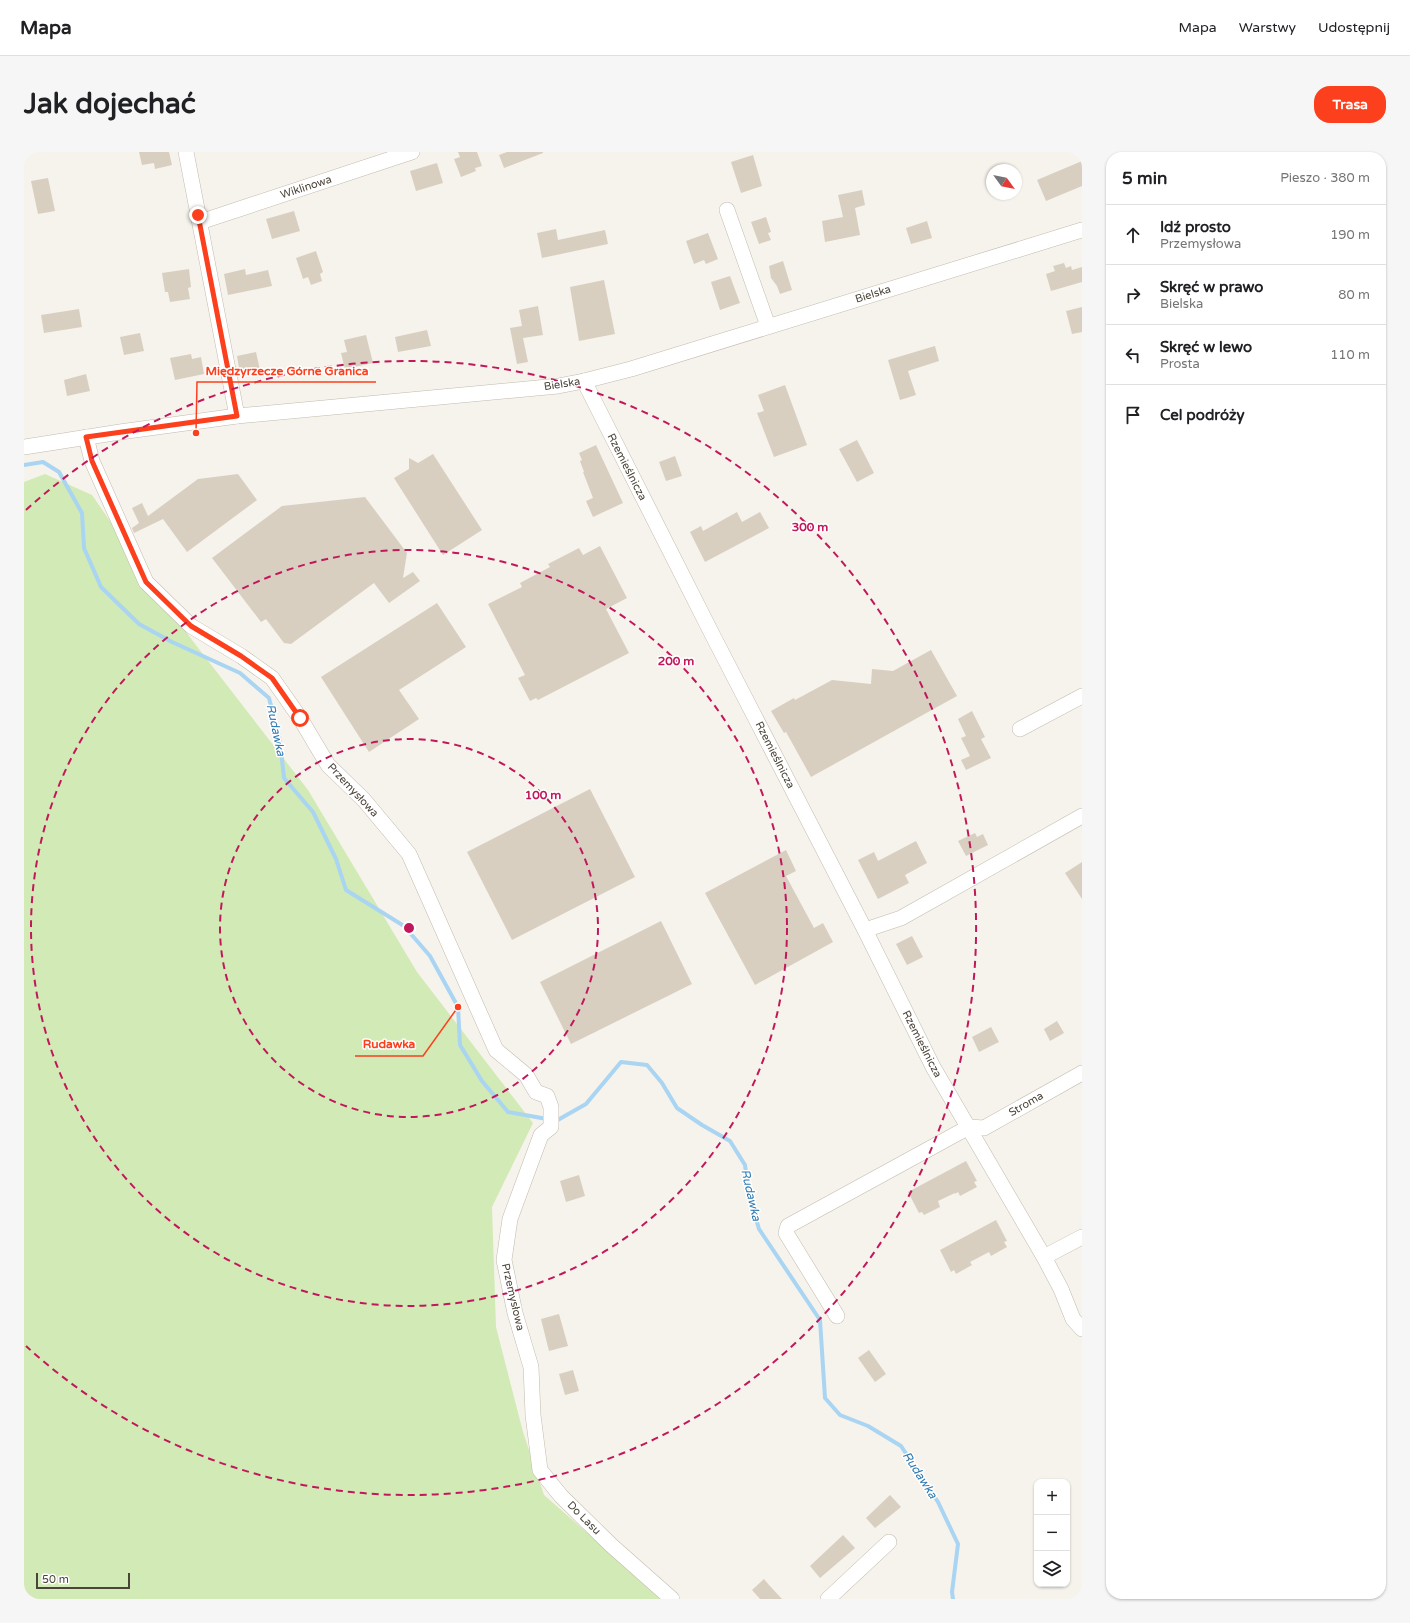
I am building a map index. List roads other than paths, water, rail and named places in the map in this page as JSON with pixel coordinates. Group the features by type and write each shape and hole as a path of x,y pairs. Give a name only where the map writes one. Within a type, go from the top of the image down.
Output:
{"street":[{"path":"186,152 237,416"},
{"name":"Wiklinowa","path":"200,222 412,152"},
{"path":"727,210 768,326"},
{"name":"Bielska","path":"24,447 237,416 430,399 558,386 584,381 631,369 1082,230"},
{"name":"Rzemieślnicza","path":"584,381 712,634 865,930 933,1067 1044,1256 1061,1289 1073,1319 1082,1329"},
{"name":"Przemysłowa","path":"86,437 92,461 146,582 191,626 241,656 272,678 300,718 328,765 364,800 409,854 496,1050 526,1076 536,1092 540,1102 542,1118 546,1131"},
{"path":"1020,729 1082,696"},
{"path":"865,930 901,918 1082,816"},
{"name":"Stroma","path":"969,1127 984,1128 1082,1073"},
{"name":"Przemysłowa","path":"533,1415 531,1367 514,1313 504,1260 510,1220 546,1131 551,1107 547,1096 536,1092"},
{"path":"837,1316 786,1234 788,1226 969,1127"},
{"path":"1044,1256 1082,1237"},
{"name":"Do Lasu","path":"533,1415 540,1470 561,1496 611,1545 672,1599"},
{"path":"828,1599 889,1542"}],"waterway":[{"name":"Rudawka","path":"24,465 43,462 59,472 82,513 84,548 101,587 139,624 172,642 240,673 269,698 280,741 284,778 313,812 336,859 346,890 404,926 430,956 458,1007 460,1045 482,1081 508,1112 547,1119"},
{"name":"Rudawka","path":"554,1120 556,1121 586,1104 621,1062 647,1065 662,1083 677,1108 702,1125 730,1141 745,1165 749,1195 759,1229 820,1320 825,1398 840,1415 868,1426 901,1446 938,1502 958,1544 952,1592 953,1599"}],"place":[{"name":"Międzyrzecze Górne Granica","path":"196,433"},
{"name":"Rudawka","path":"458,1007"}]}
